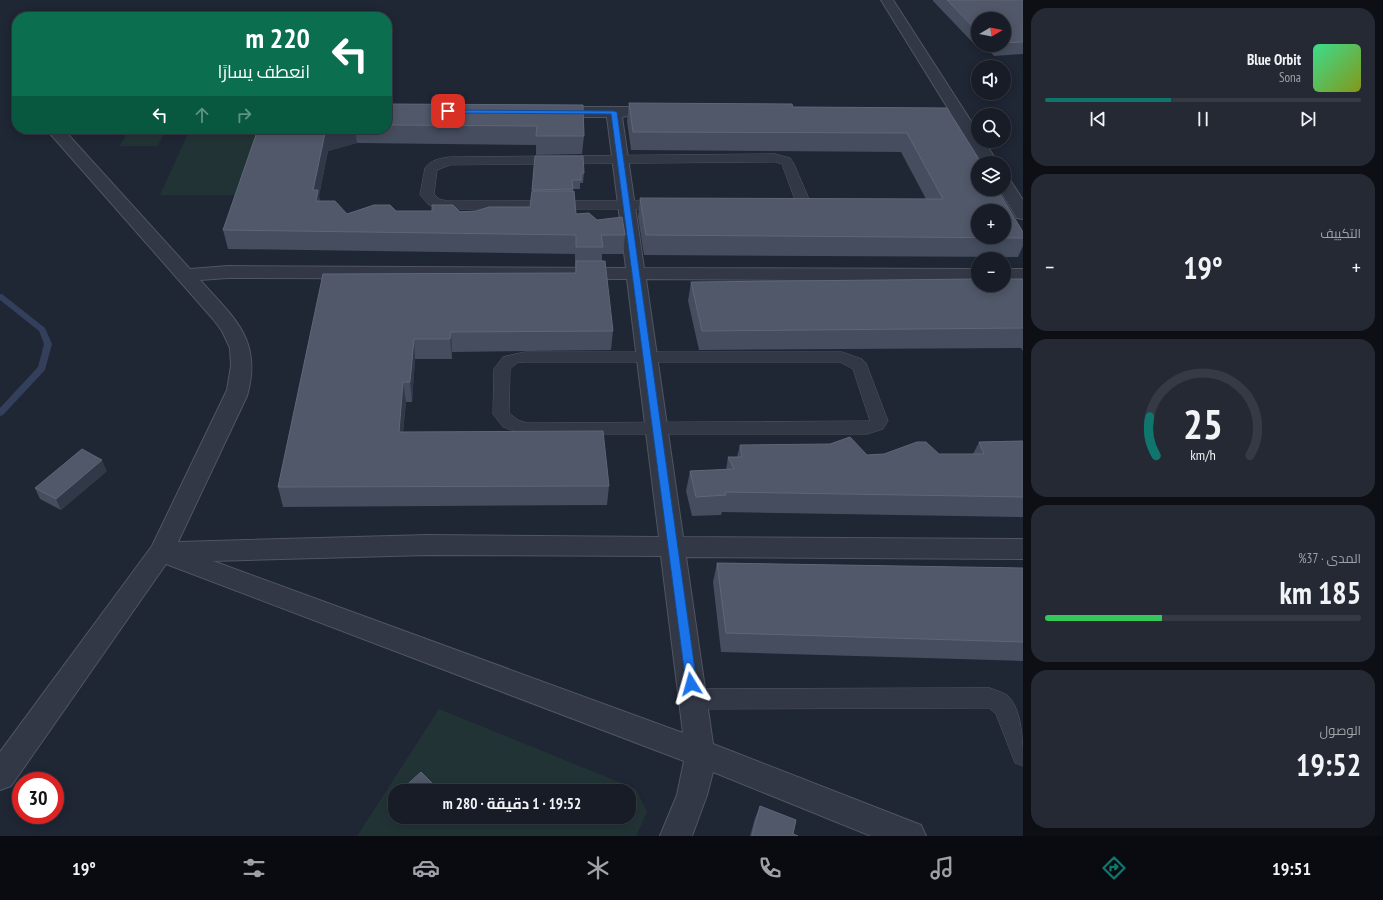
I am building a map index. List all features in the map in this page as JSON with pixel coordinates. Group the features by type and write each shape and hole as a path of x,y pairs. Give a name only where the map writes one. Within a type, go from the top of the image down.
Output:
{"street":[{"path":"887,1 986,156"},
{"path":"536,112 646,113"},
{"path":"614,112 700,752 699,772 694,792 676,836"},
{"path":"905,115 960,115"},
{"path":"0,776 161,552 236,396 241,380 242,364 240,349 234,335 226,323 58,134"},
{"path":"1011,195 1023,214"},
{"path":"185,275 228,272 971,275"},
{"path":"1011,275 1023,276"},
{"path":"161,552 428,545 1023,549"},
{"path":"161,552 700,752 910,836"}],"lane":[{"path":"620,159 781,159 788,164 802,201 792,205 447,205 434,202 427,195 431,168 442,162 620,159"},
{"path":"525,357 647,357 835,357 850,359 860,367 879,421 873,427 868,428 527,429 510,425 500,414 502,369 504,364 510,360 525,357"},
{"path":"694,699 990,698 999,702 1005,708 1023,755"}],"shaded area":[{"path":"126,134 164,134 158,146 120,146"},
{"path":"188,134 258,134 236,195 160,195"},
{"path":"439,709 624,784 391,784"},
{"path":"388,788 388,824 636,824 636,789 647,812 636,836 357,836"}],"building":[{"path":"947,0 1023,0 1023,42 1011,43 1011,12 971,12 971,25"},
{"path":"629,103 792,104 793,107 947,108 977,156 971,156 971,196 1001,196 1006,204 971,204 971,238 646,235 640,198 943,199 907,133 633,132"},
{"path":"392,104 583,105 584,136 536,136 537,126 392,125"},
{"path":"256,134 325,134 313,190 318,190 316,201 335,201 347,214 374,205 390,205 396,211 432,211 432,205 453,205 460,212 476,211 489,207 530,207 532,191 574,191 576,214 589,213 597,220 622,217 625,235 601,235 603,247 576,247 576,235 223,230"},
{"path":"535,156 583,156 584,173 581,173 581,180 572,180 573,189 532,190"},
{"path":"1011,212 1023,232 1023,238 1011,238"},
{"path":"576,261 605,261 613,331 451,332 450,339 414,339 410,382 403,382 399,432 603,431 609,486 278,487 323,274 576,273"},
{"path":"971,279 971,292 1011,292 1011,279 1023,279 1023,328 702,331 691,282"},
{"path":"850,437 867,455 884,454 917,442 926,442 939,454 984,454 979,442 1023,441 1023,497 725,492 726,495 696,497 690,471 734,469 728,457 742,457 740,445 830,444"},
{"path":"82,449 102,460 56,499 35,488"},
{"path":"717,563 1023,568 1023,642 726,633"},
{"path":"421,772 433,784 408,784"},
{"path":"760,806 796,820 793,834 798,836 752,836"}],"waterway":[{"path":"0,296 42,330 48,344 42,368 0,413"}],"route":[{"path":"448,111 614,112 691,684"}]}
